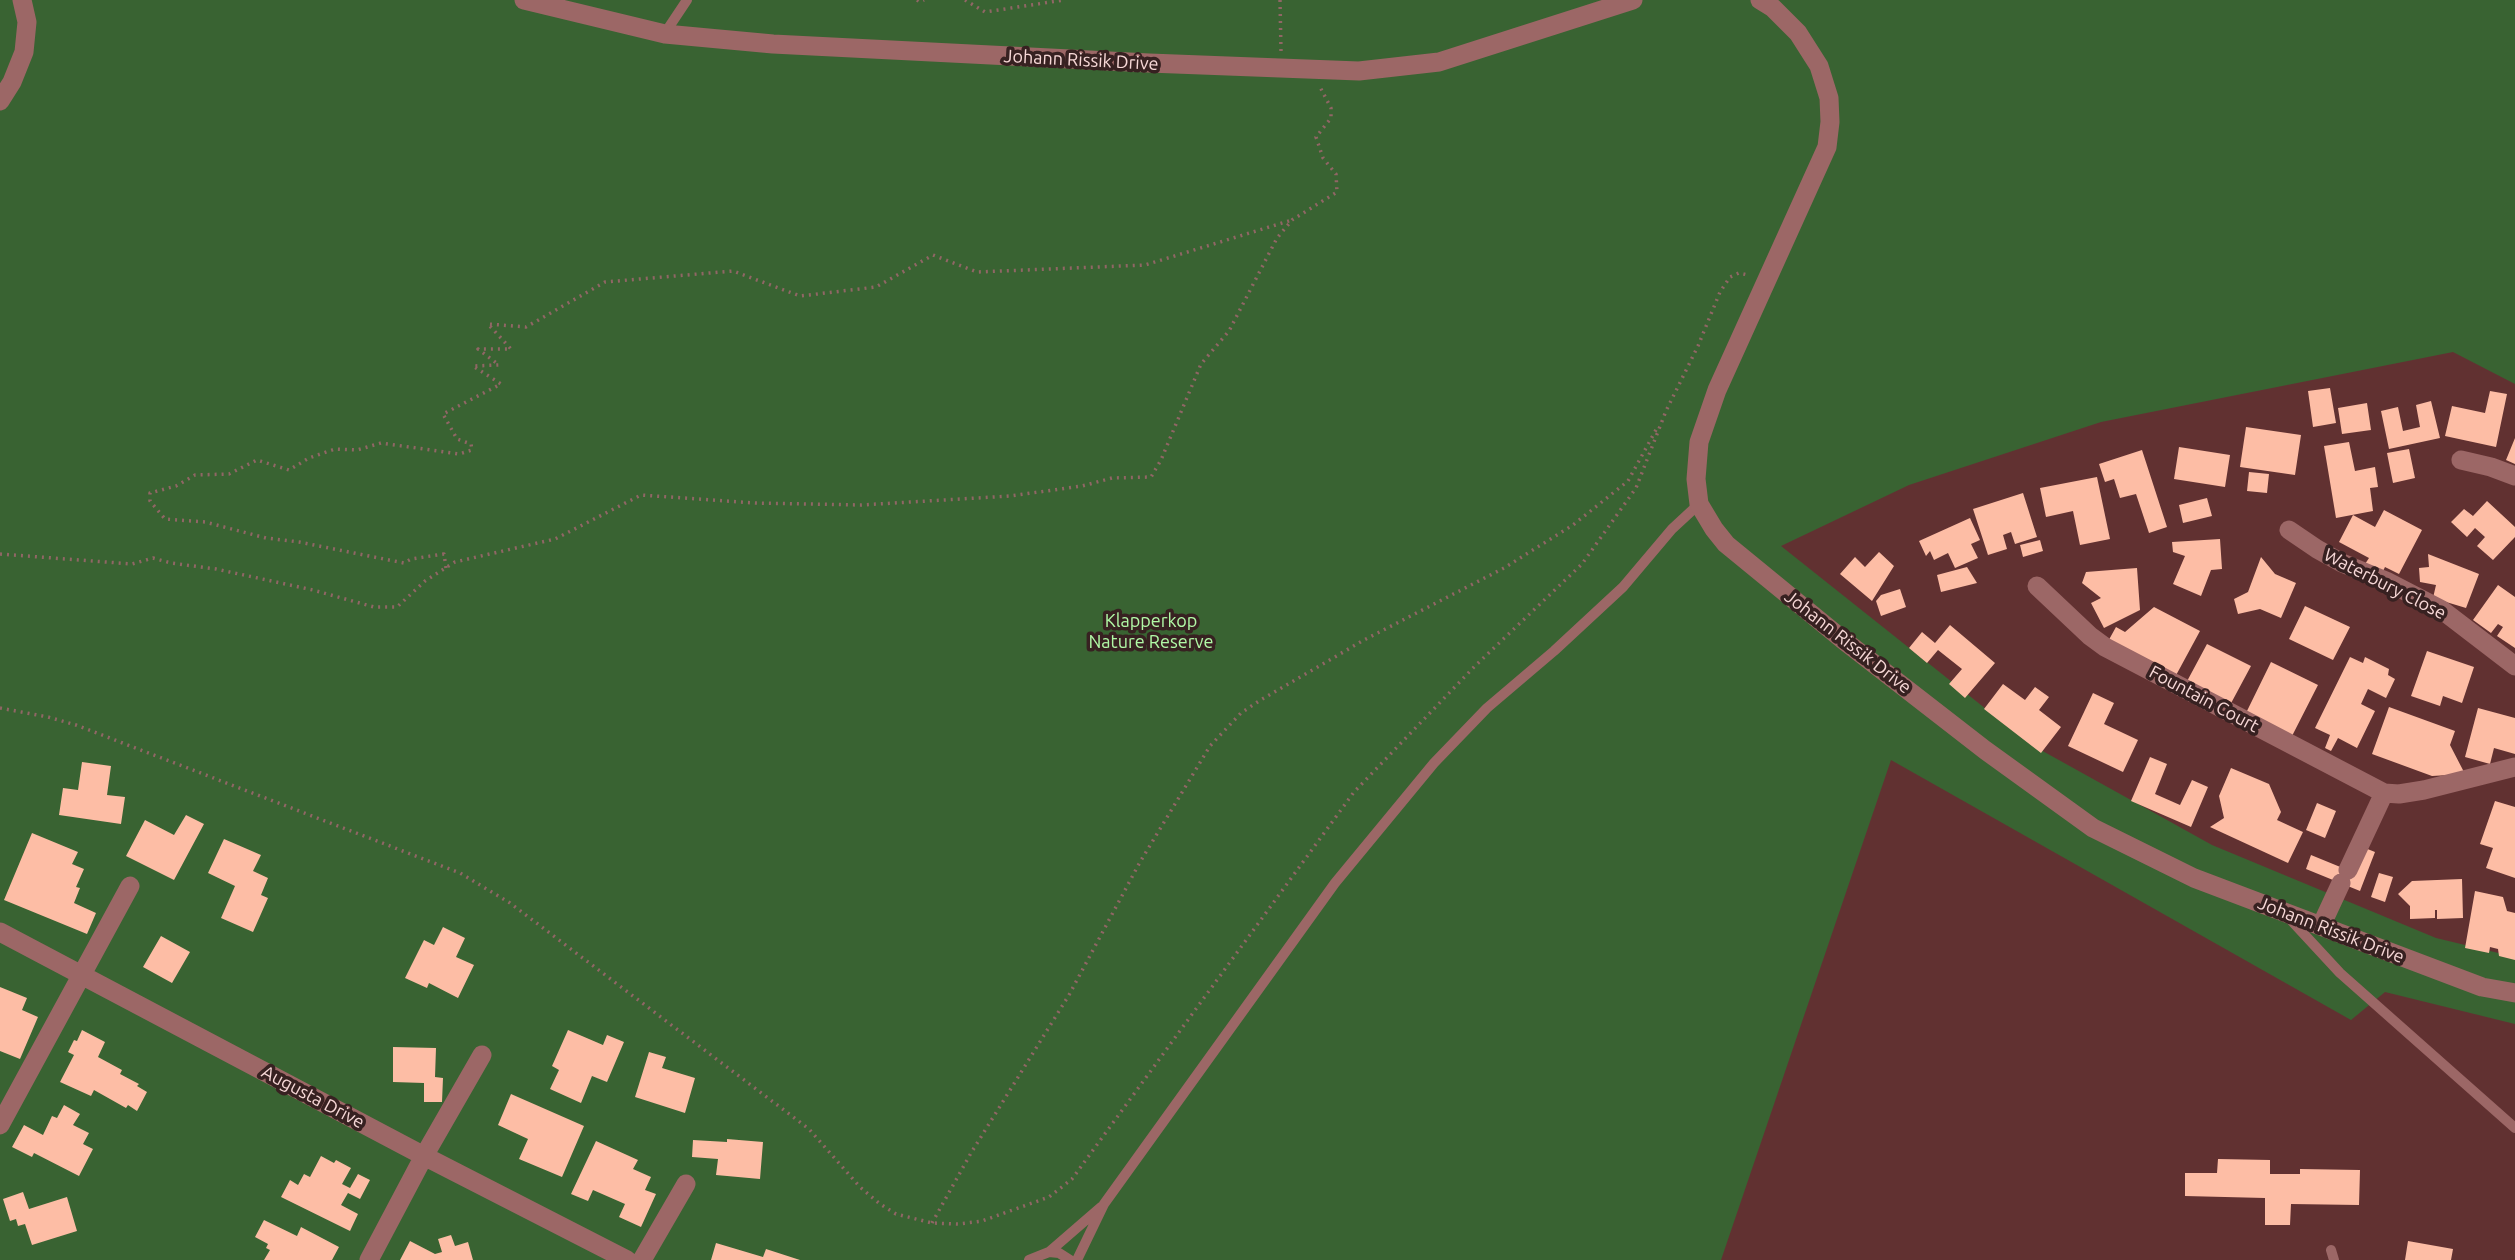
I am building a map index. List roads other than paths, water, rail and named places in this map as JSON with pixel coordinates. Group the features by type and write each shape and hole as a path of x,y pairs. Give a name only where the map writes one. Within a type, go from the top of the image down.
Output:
{"street":[{"path":"0,101 12,82 24,52 27,22 22,0"},
{"name":"Johann Rissik Drive","path":"524,0 664,34 828,47 1359,71 1439,62 1633,0"},
{"path":"1699,504 1696,479 1699,442 1717,390 1827,147 1829,98 1819,66 1798,33 1773,8 1760,0"},
{"path":"2461,460 2515,476"},
{"name":"Johann Rissik Drive","path":"1699,504 1726,544 1985,750 2093,828 2194,878 2482,987 2515,993"},
{"name":"Waterbury Close","path":"2288,530 2342,563 2386,581 2442,610 2515,666"},
{"name":"Fountain Court","path":"2037,586 2105,647 2384,793"},
{"path":"2321,926 2384,793 2399,794 2424,790 2515,767"},
{"path":"0,1125 130,886"},
{"name":"Augusta Drive","path":"0,932 627,1260"},
{"path":"369,1260 482,1055"},
{"path":"642,1260 686,1184"}],"lane":[{"path":"664,34 687,0"},
{"path":"1077,1260 1104,1204 1335,883 1434,763 1487,708 1623,587 1672,529 1699,504"},
{"path":"2283,911 2340,973 2515,1128"},
{"path":"1029,1260 1049,1251 1104,1204"},
{"path":"1049,1251 1059,1253 1070,1260"}],"park label":[{"name":"Klapperkop Nature Reserve","path":"1151,631"}]}
